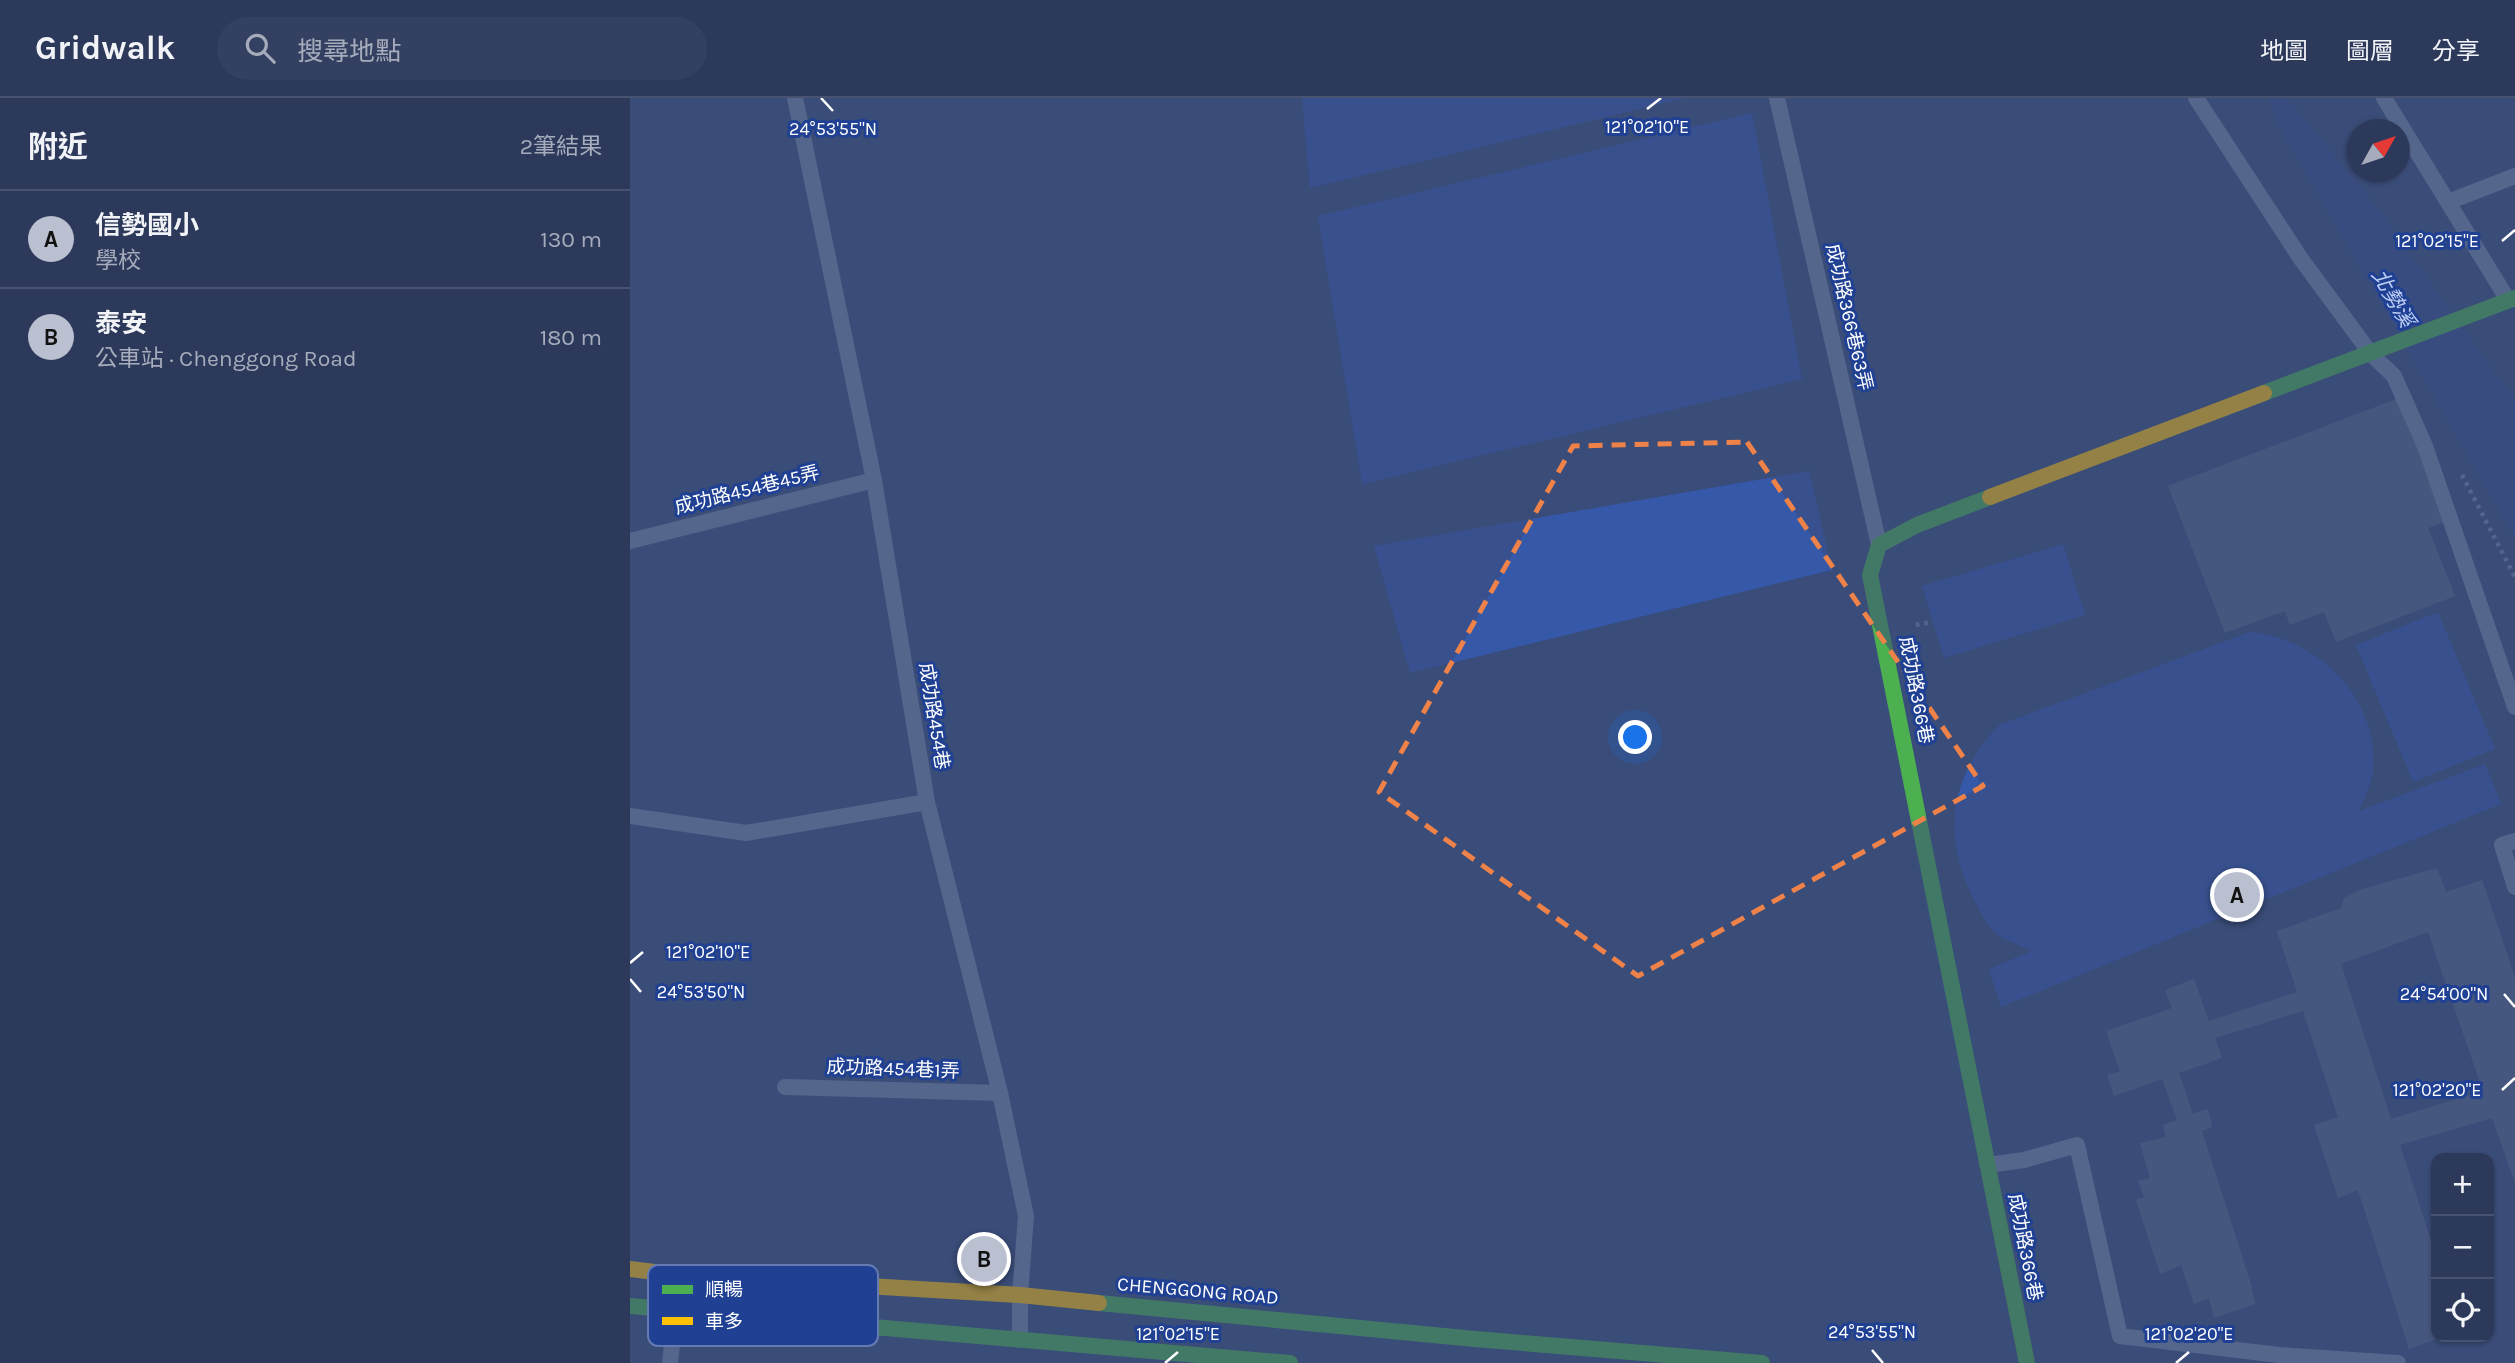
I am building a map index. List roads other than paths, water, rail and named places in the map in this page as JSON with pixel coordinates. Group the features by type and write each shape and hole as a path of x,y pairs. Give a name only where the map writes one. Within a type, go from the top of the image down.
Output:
{"street":[{"path":"1879,545 1917,525 2512,299"},
{"name":"成功路366巷","path":"1879,545 1870,575 2027,1363"},
{"name":"CHENGGONG ROAD","path":"630,1269 648,1271"},
{"name":"CHENGGONG ROAD","path":"878,1287 1020,1295 1475,1339 1762,1363"},
{"path":"630,1306 648,1308"},
{"path":"878,1328 1290,1363"}],"lane":[{"name":"成功路454巷","path":"795,98 874,480 928,802 1000,1093 1026,1216 1020,1295 1020,1340"},
{"name":"成功路366巷63弄","path":"1777,98 1879,545"},
{"path":"2196,98 2301,259 2371,354 2394,376 2425,446 2515,707"},
{"path":"2384,98 2512,299"},
{"path":"2448,202 2515,176"},
{"name":"成功路454巷45弄","path":"630,541 874,480"},
{"path":"630,816 746,833 928,802"},
{"path":"2515,841 2502,845 2515,887"},
{"name":"成功路454巷1弄","path":"785,1087 1000,1093"},
{"path":"1988,1165 2024,1160 2077,1145 2120,1336 2279,1359 2398,1363"}],"water":[{"name":"北勢溪","path":"2269,98 2287,98 2347,171 2347,182 2356,182 2372,201 2515,401 2515,538 2279,126"}],"place":[{"name":"信勢國小","path":"2237,895"},
{"name":"泰安","path":"984,1259"}]}
